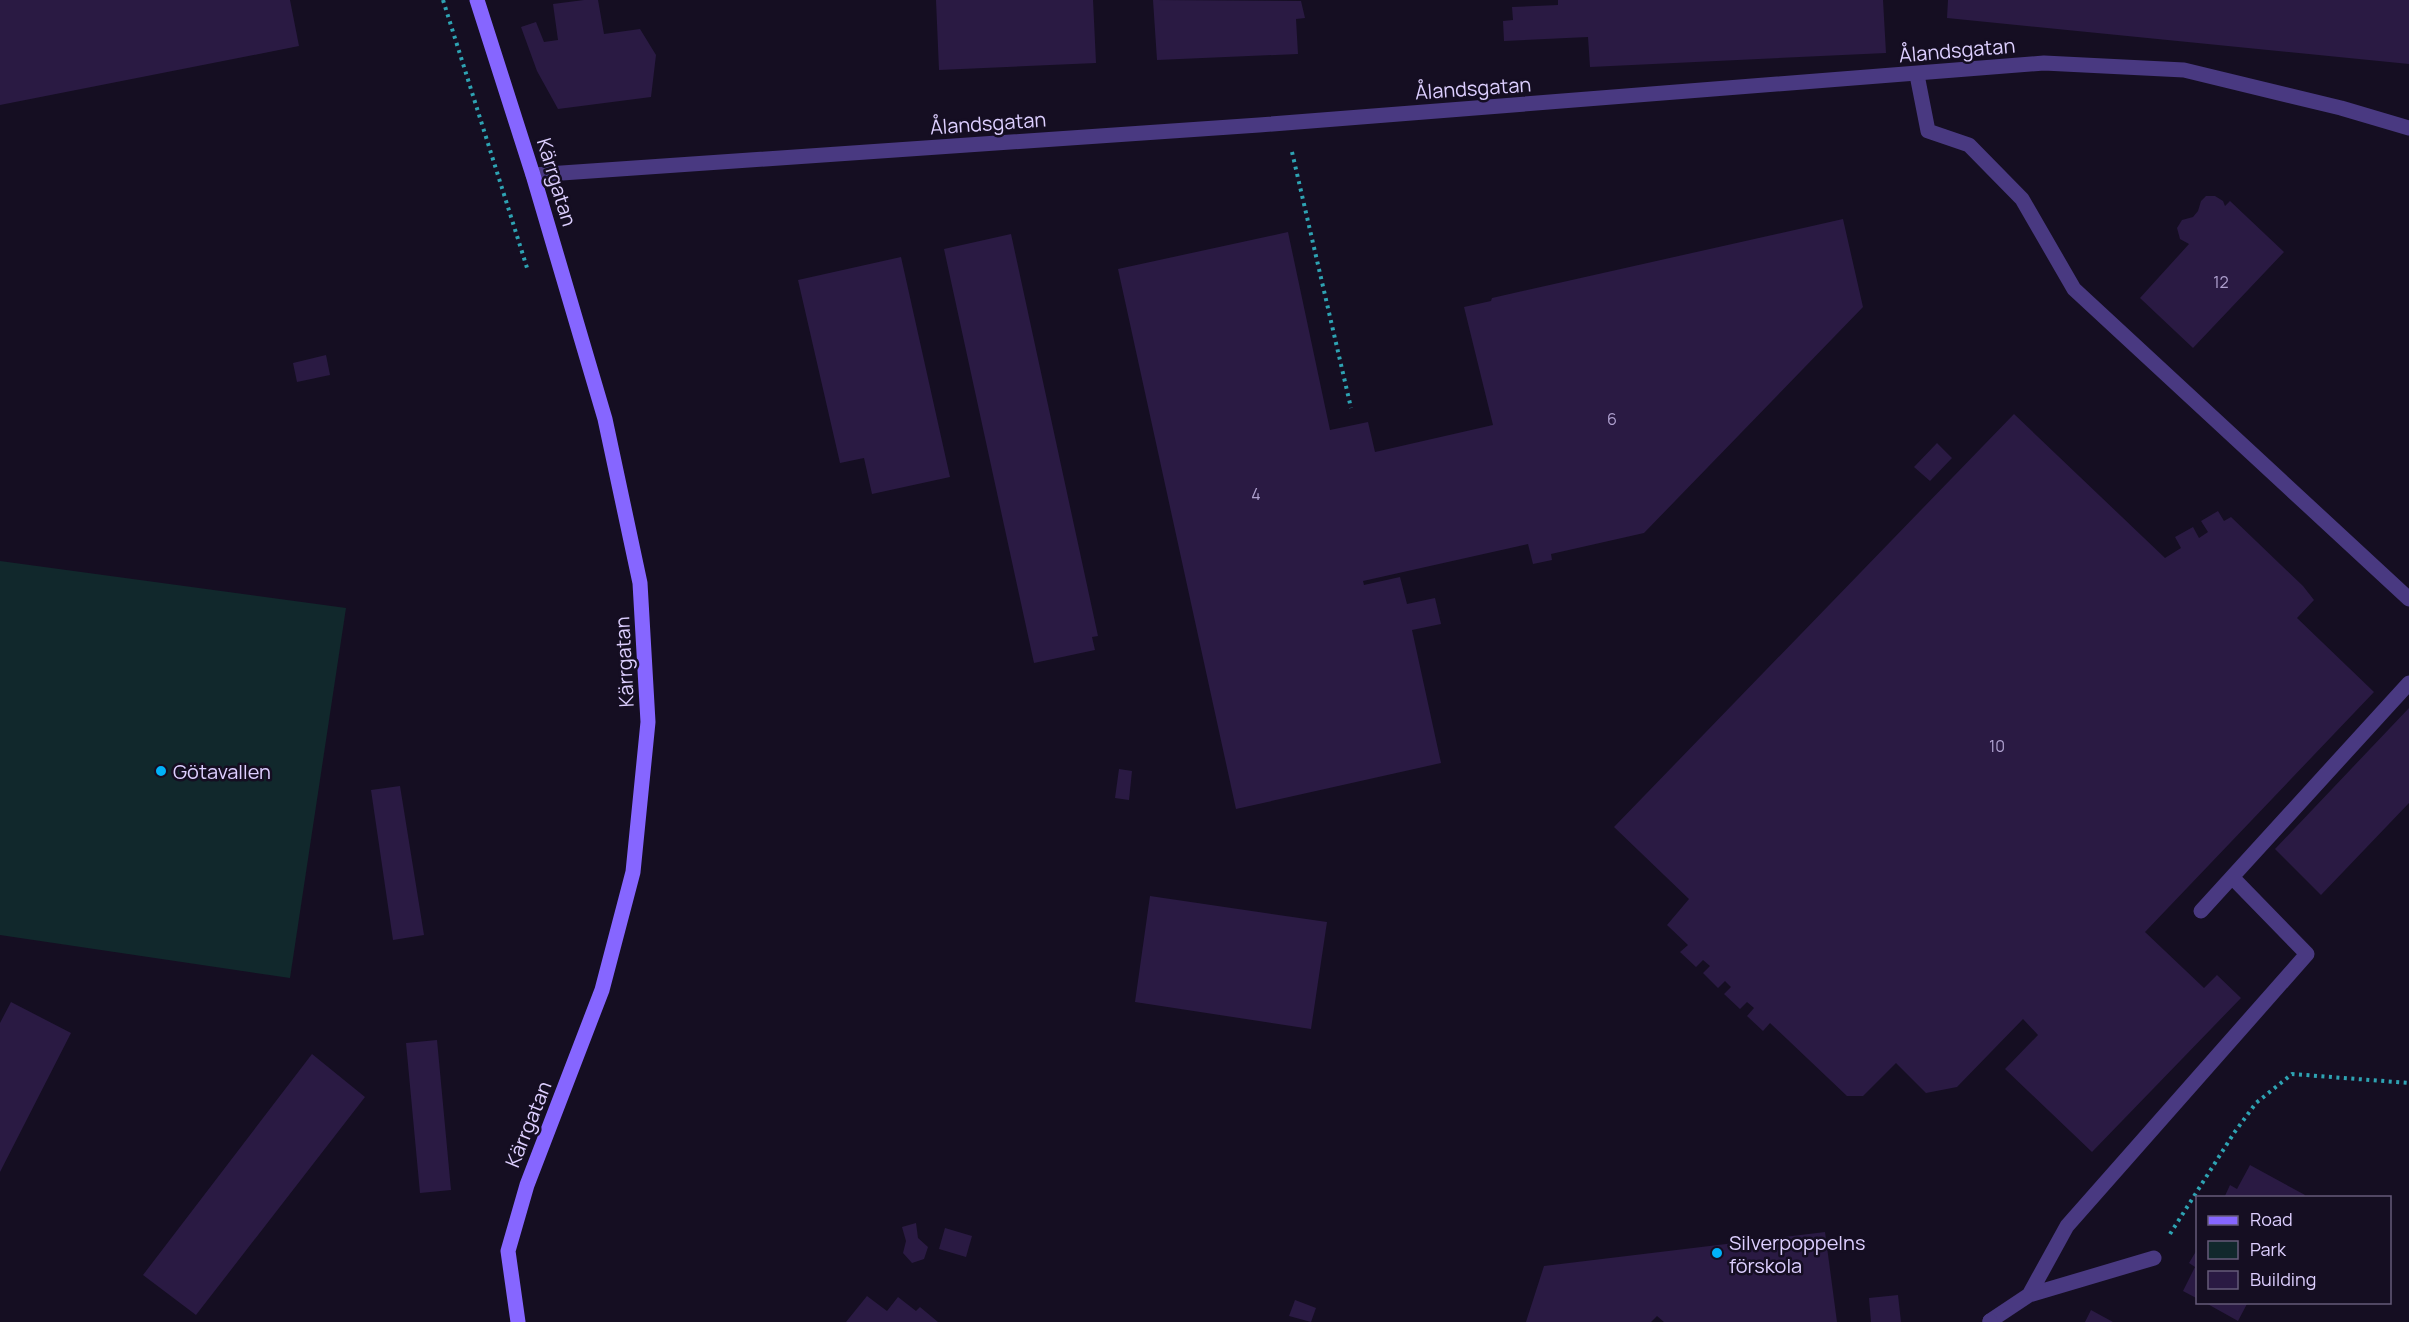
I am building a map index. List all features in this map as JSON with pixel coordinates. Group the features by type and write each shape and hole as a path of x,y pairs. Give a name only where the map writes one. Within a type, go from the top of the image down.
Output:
{"street":[{"name":"Kärrgatan","path":"477,0 533,175 605,419 638,572 648,722 633,872 605,979 527,1185 508,1251 518,1322"},
{"name":"Ålandsgatan","path":"533,175 1286,123 1917,75 2044,63 2184,70 2341,108 2409,128"},
{"path":"1917,75 1928,131 1969,145 2022,199 2074,289 2409,599"},
{"path":"2201,911 2409,683"},
{"path":"2029,1295 2067,1226 2307,954 2232,878"},
{"path":"1990,1321 2029,1295 2154,1258"}],"path":[{"path":"443,0 529,276"},
{"path":"1286,123 1351,408"},
{"path":"2154,1258 2234,1133 2256,1103 2292,1074 2409,1083"}],"green space":[{"name":"Götavallen","path":"0,561 346,608 290,978 0,935"}],"building":[{"path":"0,0 290,0 299,46 0,105"},
{"path":"598,0 604,34 640,29 656,55 651,97 558,109 537,71 521,27 536,22 544,42 558,40 553,4"},
{"path":"936,0 1093,0 1096,63 939,70"},
{"path":"1153,0 1301,1 1305,18 1296,19 1298,54 1157,60"},
{"path":"1558,0 1883,0 1886,53 1590,67 1588,37 1504,41 1503,21 1513,20 1512,7 1558,5"},
{"path":"1948,0 2409,0 2409,64 1947,18"},
{"path":"2206,196 2215,196 2223,201 2225,206 2230,201 2284,252 2193,348 2140,298 2189,244 2180,239 2177,228 2182,220 2193,217"},
{"path":"1843,219 1863,307 1644,533 1551,554 1552,560 1533,564 1528,544 1363,581 1364,585 1400,577 1407,604 1435,598 1441,624 1412,630 1441,763 1236,809 1118,269 1288,232 1330,430 1368,422 1375,452 1493,425 1464,307 1491,301 1492,298"},
{"path":"1011,234 1098,636 1092,637 1095,650 1034,663 944,249"},
{"path":"901,257 950,477 872,494 864,458 840,463 798,280"},
{"path":"326,355 330,375 297,382 293,363"},
{"path":"2014,414 2165,558 2181,548 2175,537 2193,527 2199,538 2208,532 2201,521 2218,511 2224,521 2231,517 2303,586 2314,600 2297,618 2374,692 2145,932 2204,988 2217,975 2241,998 2092,1152 2005,1069 2038,1035 2023,1019 1957,1087 1926,1093 1896,1063 1863,1096 1847,1096 1770,1023 1763,1031 1747,1016 1754,1008 1747,1002 1740,1009 1724,994 1731,987 1725,981 1718,988 1703,973 1710,966 1703,960 1696,967 1680,952 1688,945 1667,925 1689,899 1614,827"},
{"path":"1937,443 1952,458 1930,481 1914,467"},
{"path":"2409,708 2409,803 2321,895 2275,849"},
{"path":"1119,769 1132,771 1129,800 1115,798"},
{"path":"400,786 424,935 393,940 371,790"},
{"path":"1150,896 1327,922 1311,1029 1135,1002"},
{"path":"11,1002 71,1033 0,1172 0,1023"},
{"path":"437,1040 451,1190 420,1193 406,1043"},
{"path":"312,1054 365,1097 196,1315 143,1275"},
{"path":"2250,1165 2305,1195 2225,1196 2230,1185 2237,1189"},
{"path":"916,1223 918,1238 928,1247 924,1259 912,1263 903,1253 906,1241 902,1227"},
{"path":"945,1228 972,1236 966,1257 939,1249"},
{"path":"1825,1232 1837,1322 1664,1322 1657,1316 1651,1322 1526,1322 1544,1266"},
{"path":"2196,1251 2196,1298 2183,1291 2195,1267 2189,1263"},
{"path":"1898,1295 1901,1322 1871,1322 1869,1298"},
{"path":"867,1296 887,1311 898,1297 916,1311 920,1307 938,1322 846,1322"},
{"path":"1295,1300 1316,1308 1311,1322 1289,1316"},
{"path":"2208,1304 2247,1304 2238,1321"},
{"path":"2091,1310 2113,1322 2085,1322"}],"place":[{"name":"Götavallen","path":"161,771"},
{"name":"Silverpoppelns förskola","path":"1717,1253"}]}
